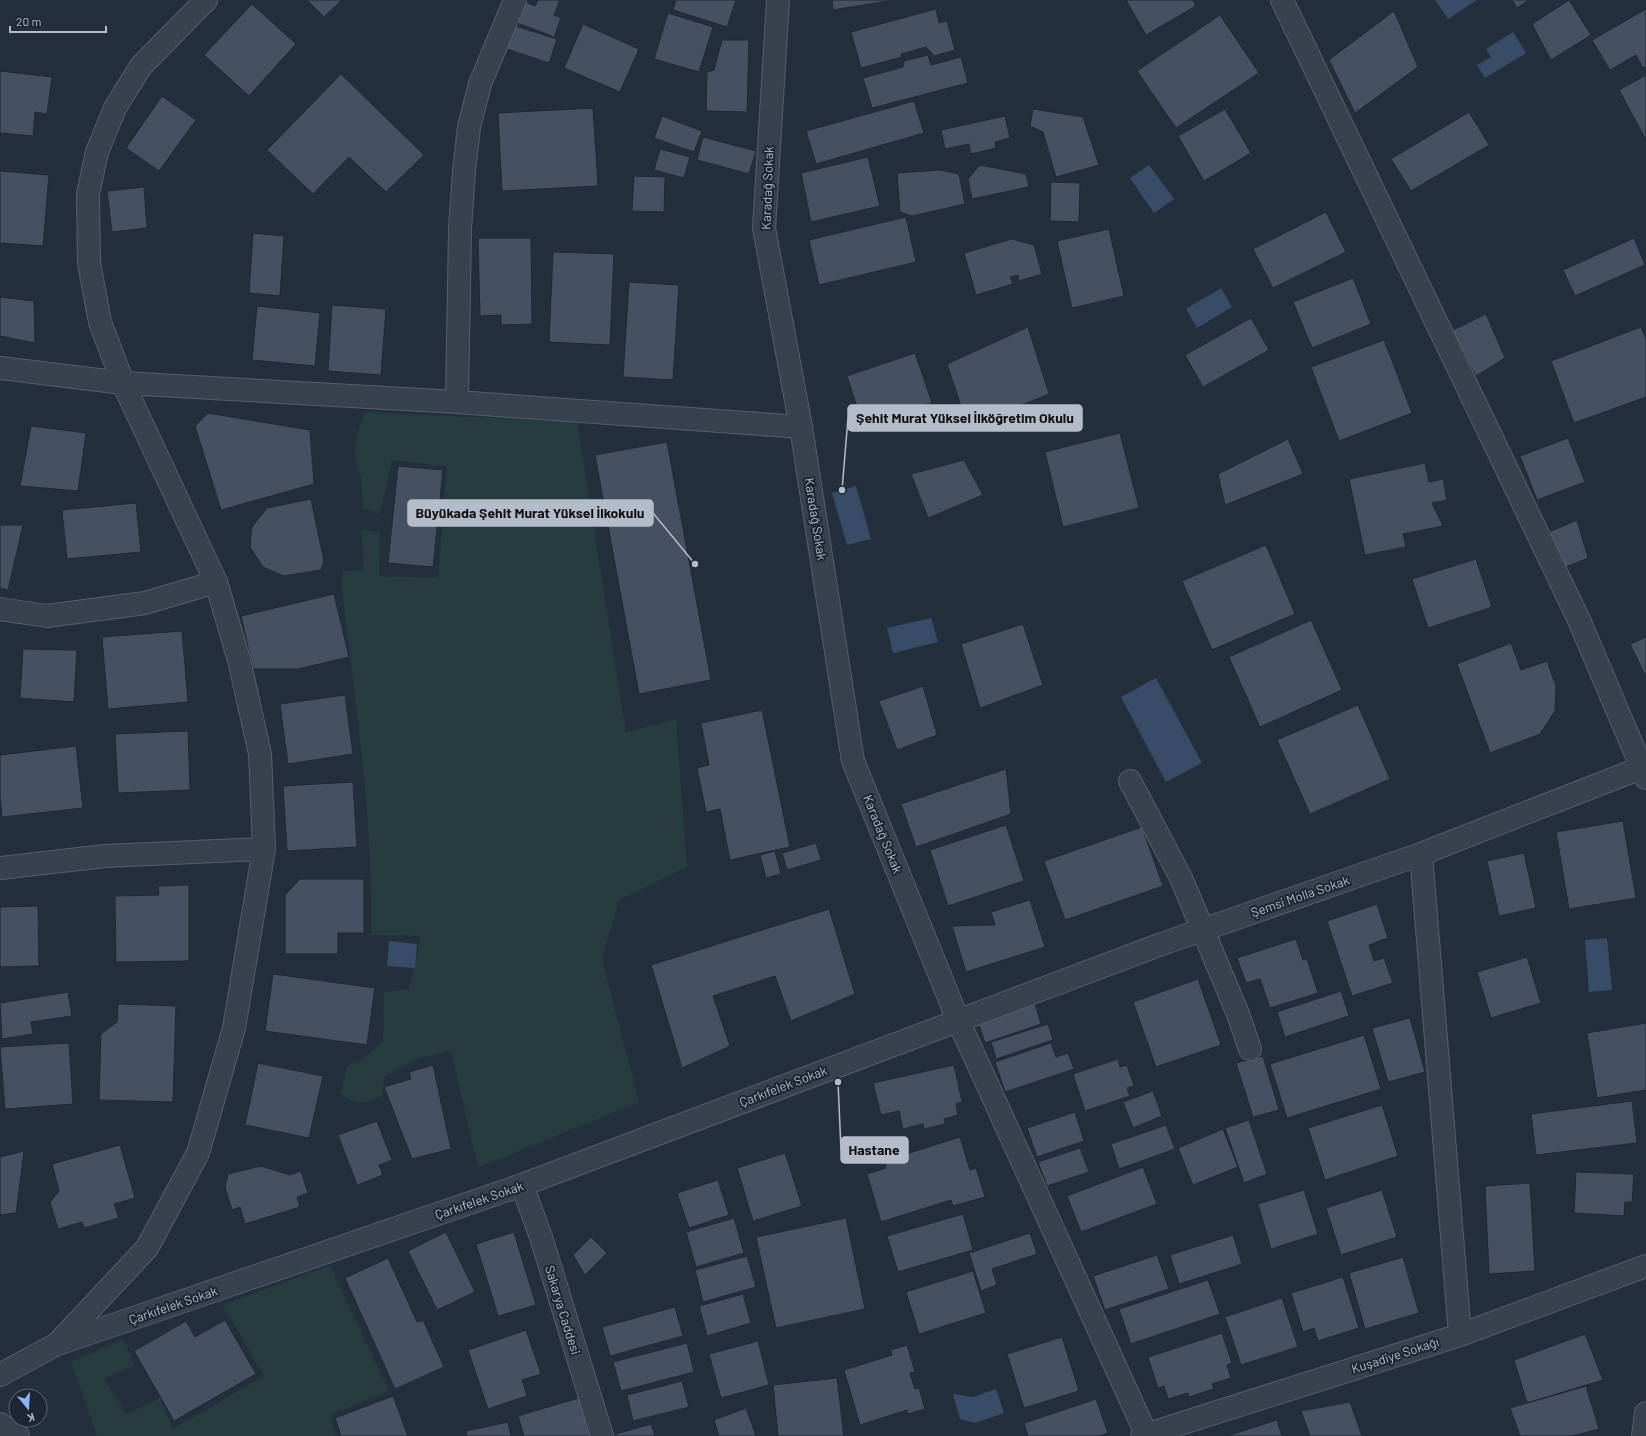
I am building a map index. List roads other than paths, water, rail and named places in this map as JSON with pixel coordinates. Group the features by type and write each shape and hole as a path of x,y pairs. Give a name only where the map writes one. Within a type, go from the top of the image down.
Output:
{"street":[{"path":"55,1345 148,1248 198,1153 234,1028 264,849 260,754 238,660 216,582 123,383 100,322 89,263 88,194 96,152 115,108 141,66 206,0"},
{"path":"457,402 460,229 464,171 470,127 480,84 514,0"},
{"name":"Karadağ Sokak","path":"778,0 764,228 802,427 853,761 958,1020 1145,1436"},
{"path":"1282,0 1579,620 1644,770"},
{"path":"0,368 123,383 457,402 802,427"},
{"path":"0,609 47,616 145,603 216,582"},
{"name":"Şemsi Molla Sokak","path":"958,1020 1202,930 1421,854 1644,770"},
{"path":"1130,781 1181,878 1238,1014 1250,1049"},
{"path":"0,868 105,856 264,849"},
{"path":"1421,854 1460,1335"},
{"name":"Çarkıfelek Sokak","path":"0,1375 55,1345 522,1185 958,1020"},
{"name":"Sakarya Caddesi","path":"522,1185 541,1237 602,1436"},
{"name":"Kuşadiye Sokağı","path":"1145,1436 1460,1335 1646,1266"},
{"path":"1643,1436 1646,1413"},
{"path":"0,1424 18,1436"}],"water":[{"path":"1435,0 1477,0 1448,19"},
{"path":"1513,32 1526,53 1485,78 1477,65 1491,57 1486,49"},
{"path":"1149,165 1174,199 1154,213 1130,178"},
{"path":"1221,288 1232,307 1197,328 1186,309"},
{"path":"856,486 871,539 847,545 832,493"},
{"path":"931,618 938,642 893,653 887,628"},
{"path":"1156,678 1202,763 1166,782 1121,697"},
{"path":"1607,938 1612,990 1589,992 1585,940"},
{"path":"389,941 417,944 415,968 387,966"},
{"path":"996,1389 1004,1413 975,1423 960,1419 953,1394 973,1397"}],"place":[{"name":"Şehit Murat Yüksel İlköğretim Okulu","path":"842,490"},
{"name":"Büyükada Şehit Murat Yüksel İlkokulu","path":"695,564"},
{"name":"Hastane","path":"838,1082"}]}
